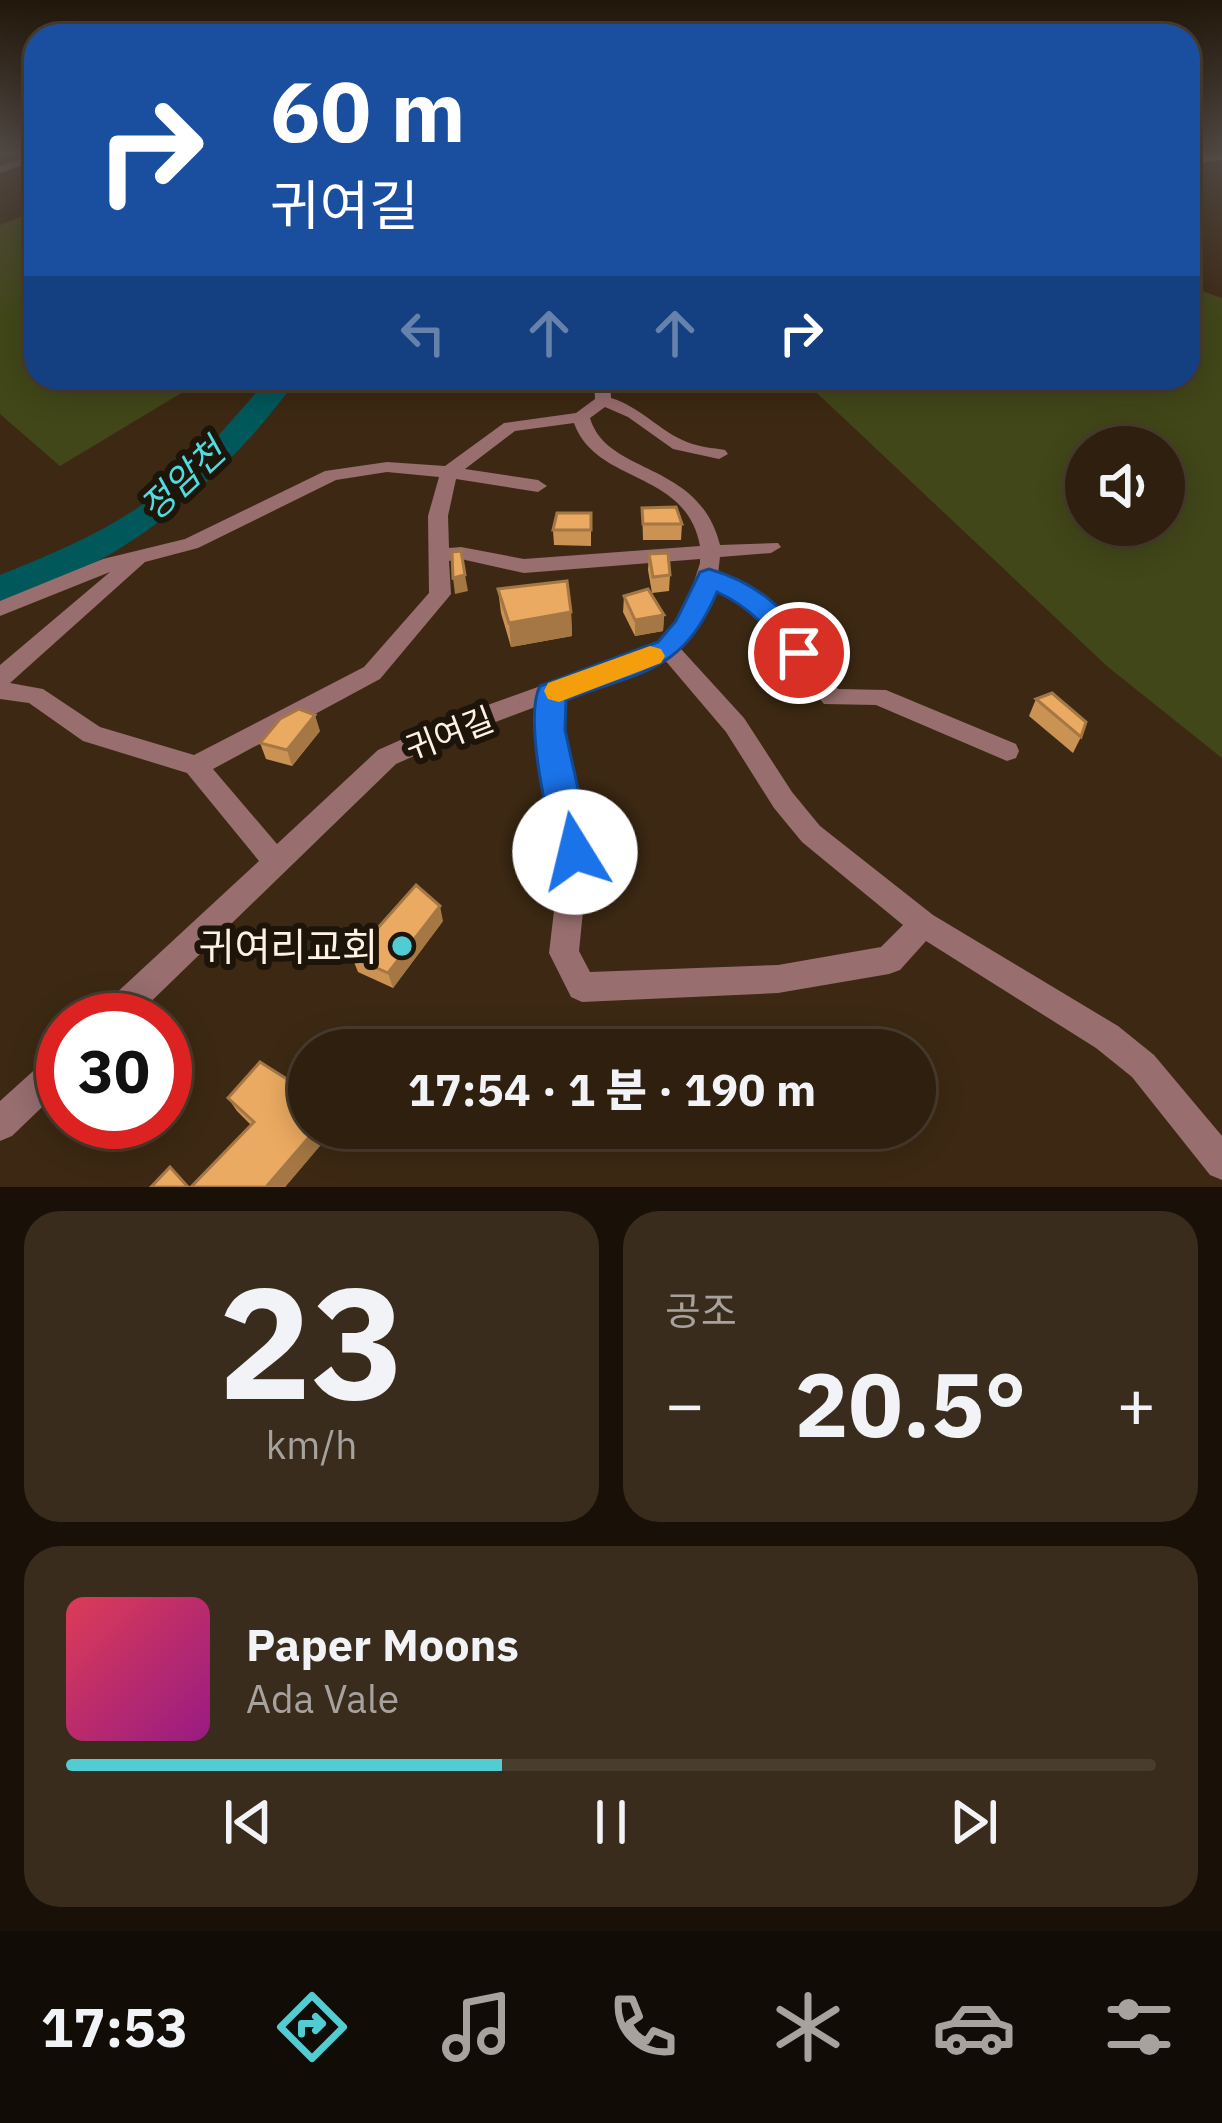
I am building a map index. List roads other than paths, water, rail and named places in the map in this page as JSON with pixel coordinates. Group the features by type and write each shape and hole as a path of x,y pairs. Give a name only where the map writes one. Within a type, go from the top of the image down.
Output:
{"street":[{"path":"196,766 372,673 440,594 438,516 449,472 510,427 581,417 603,390 675,448 719,454"},
{"path":"581,417 591,440 669,484 706,529 712,566 688,626 668,649 735,725 811,835 923,924 1125,1052 1184,1111 1222,1163"},
{"path":"0,609 140,556 191,544 331,475 387,467 538,486"},
{"path":"441,556 461,553 524,566 712,566 771,547"},
{"path":"0,678 140,556"},
{"path":"712,566 774,616 832,698 878,695 1007,751"},
{"name":"귀여길","path":"138,993 387,758 452,728 668,649"},
{"path":"0,690 35,695 92,734 196,766 276,862"},
{"path":"550,694 549,730 575,852 564,952 582,986 778,979 870,963 889,959 923,924"},
{"path":"0,1124 36,1090"}],"waterway":[{"name":"정암천","path":"0,589 97,546 152,513 205,467 273,390"}],"place":[{"name":"귀여리교회","path":"402,946"}]}
